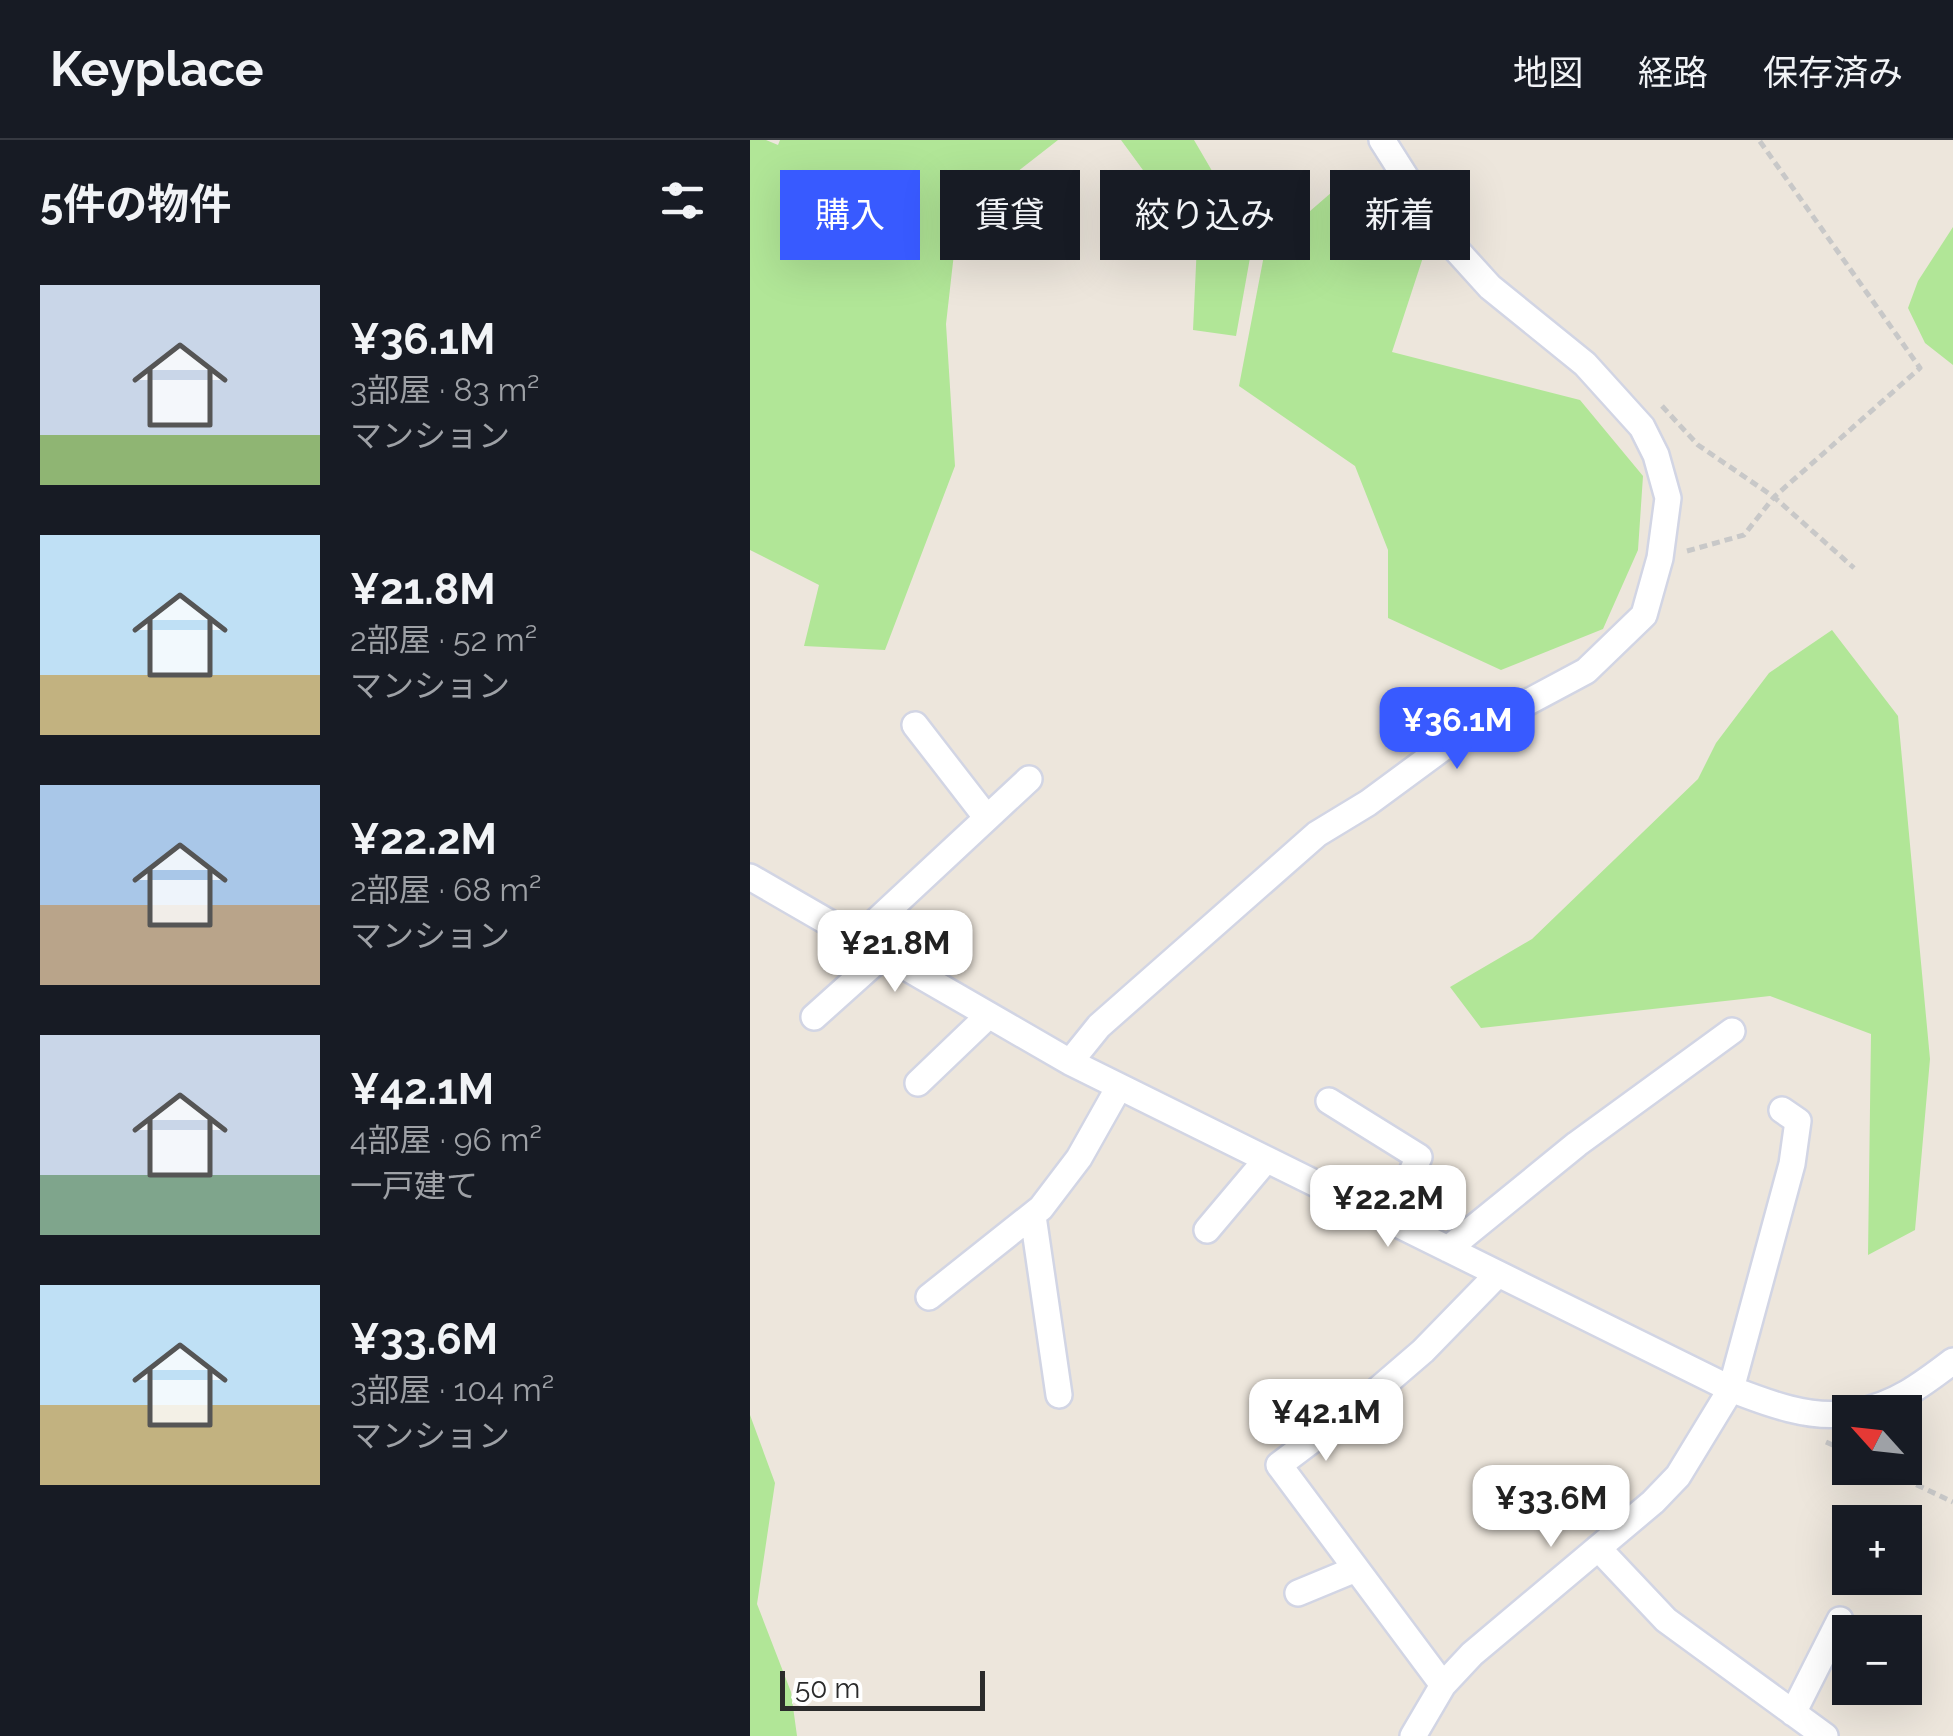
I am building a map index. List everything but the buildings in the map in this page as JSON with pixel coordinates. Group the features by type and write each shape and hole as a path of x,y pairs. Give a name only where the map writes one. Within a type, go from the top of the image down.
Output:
{"street":[{"path":"1070,1062 1100,1026 1317,834 1368,803 1444,747 1586,671 1644,614 1660,558 1668,498 1656,454 1642,427 1585,364 1490,287 1440,233 1382,140"},
{"path":"915,725 987,818"},
{"path":"856,940 1029,778"},
{"path":"750,878 1119,1088 1731,1389 1774,1405 1832,1415"},
{"path":"814,1017 882,956"},
{"path":"918,1083 988,1016"},
{"path":"1448,1249 1577,1144 1732,1031"},
{"path":"929,1297 1033,1216 1079,1158 1119,1088"},
{"path":"1330,1101 1419,1157 1389,1220"},
{"path":"1413,1736 1443,1685 1486,1641 1653,1502 1678,1476 1731,1389 1792,1164 1798,1121 1782,1110"},
{"path":"1207,1230 1266,1160"},
{"path":"1033,1216 1059,1395"},
{"path":"1443,1685 1278,1465 1410,1362 1498,1274"},
{"path":"1904,1395 1953,1361"},
{"path":"1598,1548 1666,1620 1826,1736"},
{"path":"1298,1593 1356,1569"},
{"path":"1793,1713 1832,1636"}],"path":[{"path":"1660,558 1744,535 1774,496 1920,368 1759,140"},
{"path":"1658,402 1698,445 1774,496 1854,568"},
{"path":"1916,1485 1953,1502"}],"green space":[{"path":"750,140 778,145 780,140 1058,140 1020,170 940,170 940,260 953,260 946,324 955,466 885,650 804,646 819,585 750,550"},
{"path":"1121,140 1194,140 1212,170 1143,170"},
{"path":"1330,194 1330,260 1422,260 1392,352 1580,400 1643,476 1638,550 1603,629 1501,670 1388,618 1388,550 1355,466 1239,386 1263,260 1310,260 1310,211"},
{"path":"1953,227 1953,365 1925,343 1908,308 1918,281"},
{"path":"1196,260 1250,260 1236,336 1193,330"},
{"path":"1832,630 1898,716 1930,1059 1915,1230 1868,1255 1871,1034 1770,996 1481,1028 1450,987 1532,939 1698,779 1716,743 1769,673"},
{"path":"750,1415 775,1483 757,1604 791,1692 797,1736 750,1736"}]}
